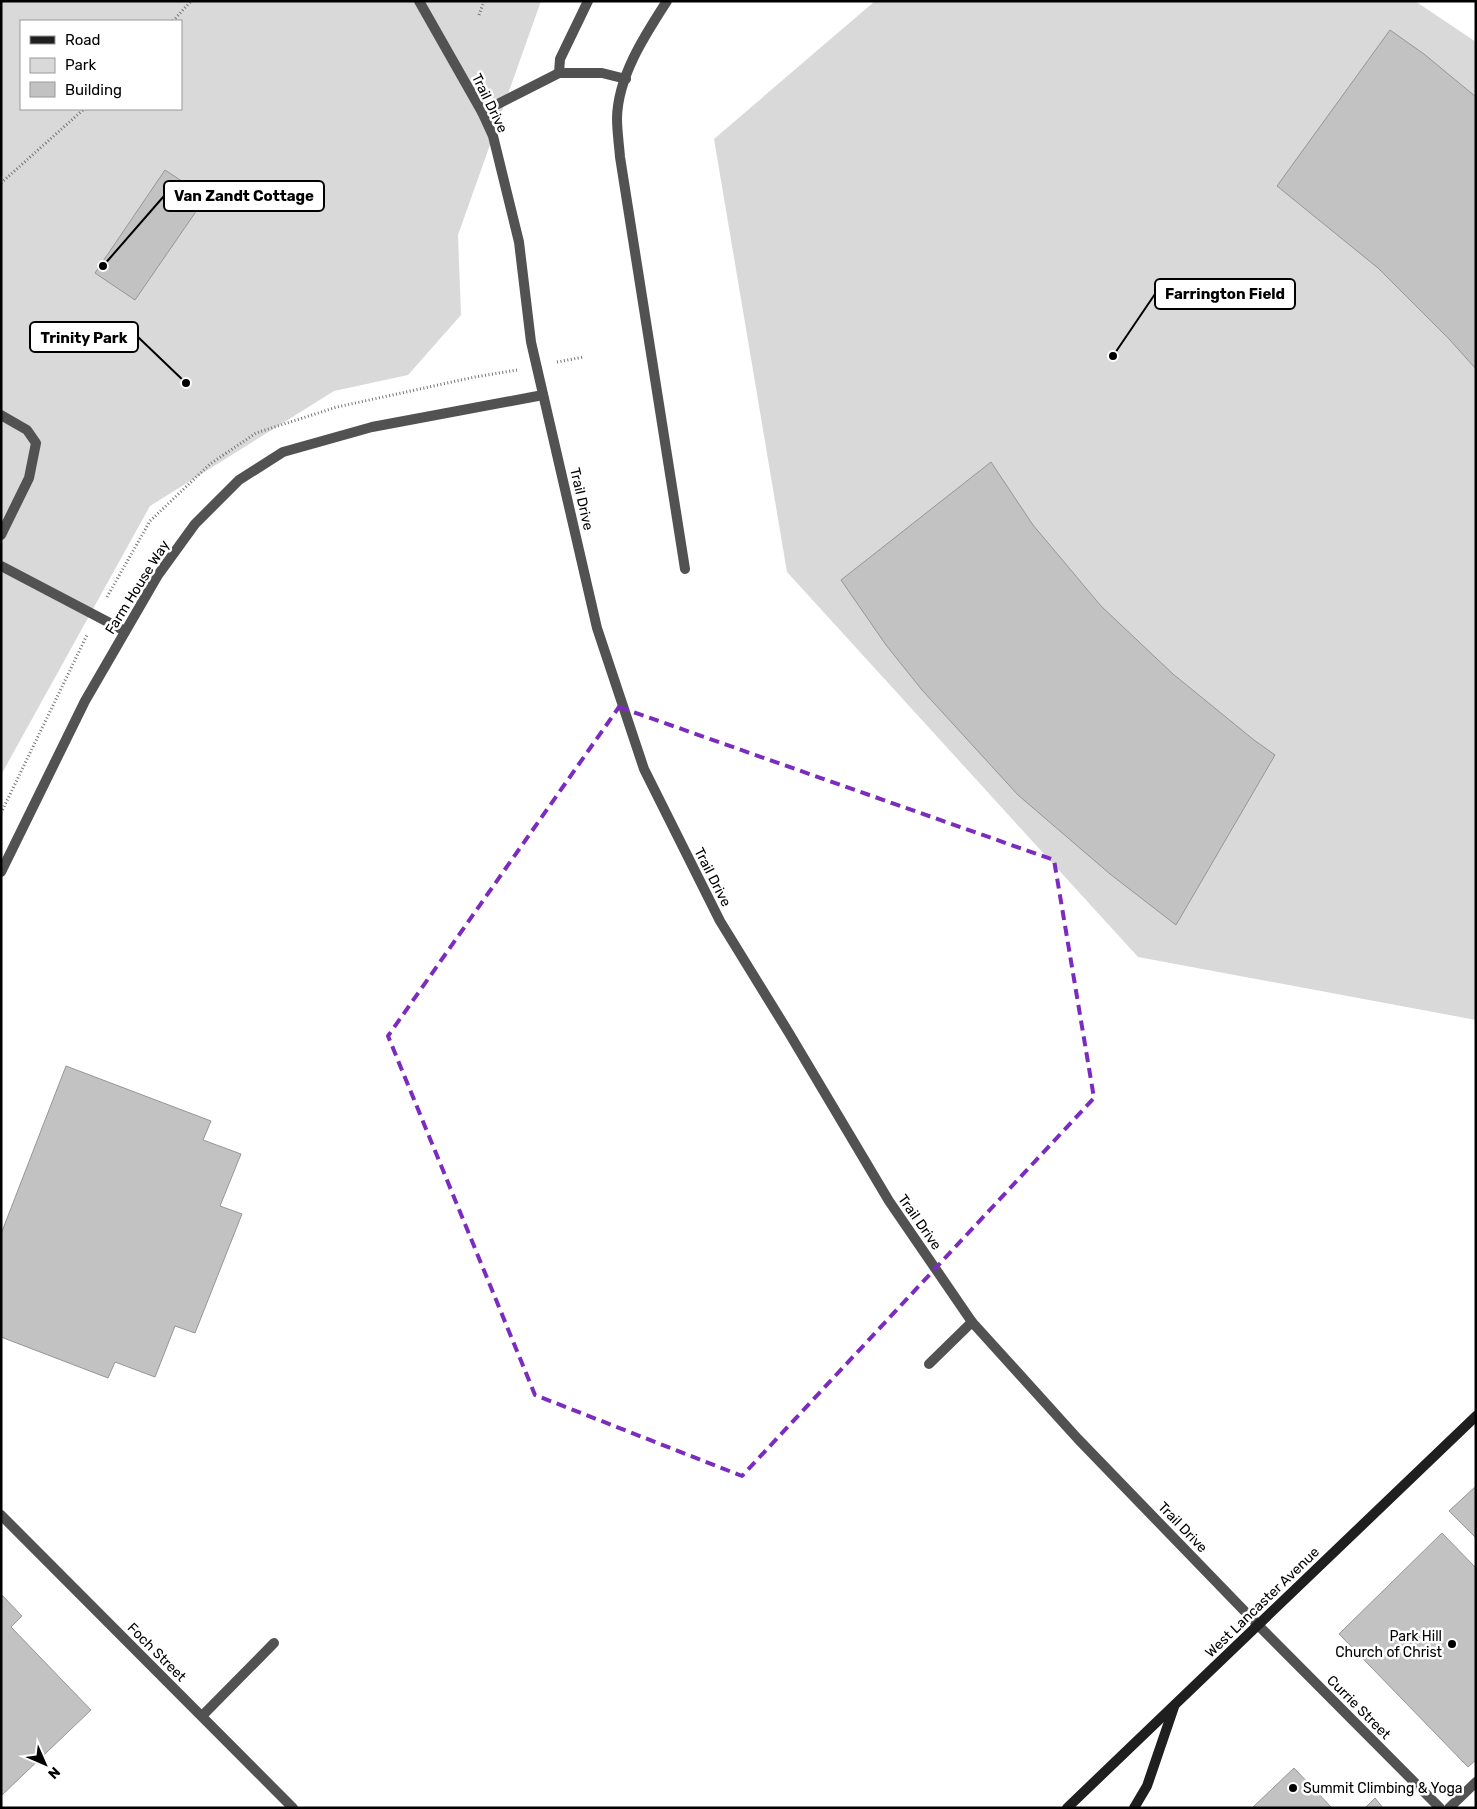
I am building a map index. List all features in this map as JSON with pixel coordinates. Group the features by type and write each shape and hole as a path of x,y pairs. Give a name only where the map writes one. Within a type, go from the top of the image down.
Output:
{"main road":[{"name":"West Lancaster Avenue","path":"1067,1808 1476,1416"},
{"path":"1134,1808 1146,1786 1175,1704"}],"street":[{"name":"Trail Drive","path":"419,1 482,112 493,136 520,242 531,342 536,366 597,628 644,769 720,922 789,1033 888,1201 972,1322 1078,1439 1258,1625"},
{"path":"559,73 560,59 588,1"},
{"path":"667,1 650,27 630,67 620,96 617,118 620,157 685,569"},
{"path":"482,112 559,73 602,74 626,79"},
{"name":"Farm House Way","path":"1,872 85,701 158,575 195,524 239,480 283,452 372,427 543,395"},
{"path":"1,415 27,430 36,443 30,478 1,535"},
{"path":"1,566 125,631"},
{"path":"929,1364 972,1322"},
{"name":"Foch Street","path":"1,1515 293,1808"},
{"name":"Currie Street","path":"1258,1625 1440,1808"},
{"path":"202,1716 274,1643"},
{"path":"1449,1808 1476,1782"}],"path":[{"path":"174,20 191,1"},
{"path":"479,15 484,1"},
{"path":"1,183 83,110"},
{"path":"1,813 96,616 150,521 210,464 256,433 337,407 475,377 584,358"}],"highlighted area":[{"path":"619,707 1054,860 1094,1098 742,1476 535,1395 388,1036"}],"green space":[{"path":"1,1 541,1 458,235 461,315 408,375 334,391 150,506 1,775"},
{"path":"875,1 1415,1 1476,42 1476,1020 1138,957 787,572 714,139"}],"building":[{"path":"1390,30 1424,54 1476,97 1476,369 1449,339 1378,268 1277,186"},
{"path":"165,170 206,197 135,300 95,273"},
{"path":"991,462 1033,525 1101,606 1173,674 1275,755 1176,925 1110,874 1018,795 922,690 886,645 841,580"},
{"path":"66,1066 211,1121 203,1140 241,1154 220,1206 242,1214 195,1333 175,1326 155,1377 115,1362 108,1378 1,1337 1,1234"},
{"path":"1476,1486 1476,1538 1449,1511"},
{"path":"1442,1533 1476,1568 1476,1760 1468,1767 1339,1634"},
{"path":"1,1594 22,1616 11,1627 91,1710 1,1796"},
{"name":"Summit Climbing & Yoga","path":"1294,1768 1332,1808 1252,1808"},
{"name":"Summit Climbing & Yoga","path":"1375,1798 1383,1808 1365,1808"}],"place":[{"name":"Van Zandt Cottage","path":"103,266"},
{"name":"Farrington Field","path":"1113,356"},
{"name":"Trinity Park","path":"186,383"},
{"name":"Park Hill Church of Christ","path":"1452,1644"},
{"name":"Summit Climbing & Yoga","path":"1293,1788"}]}
